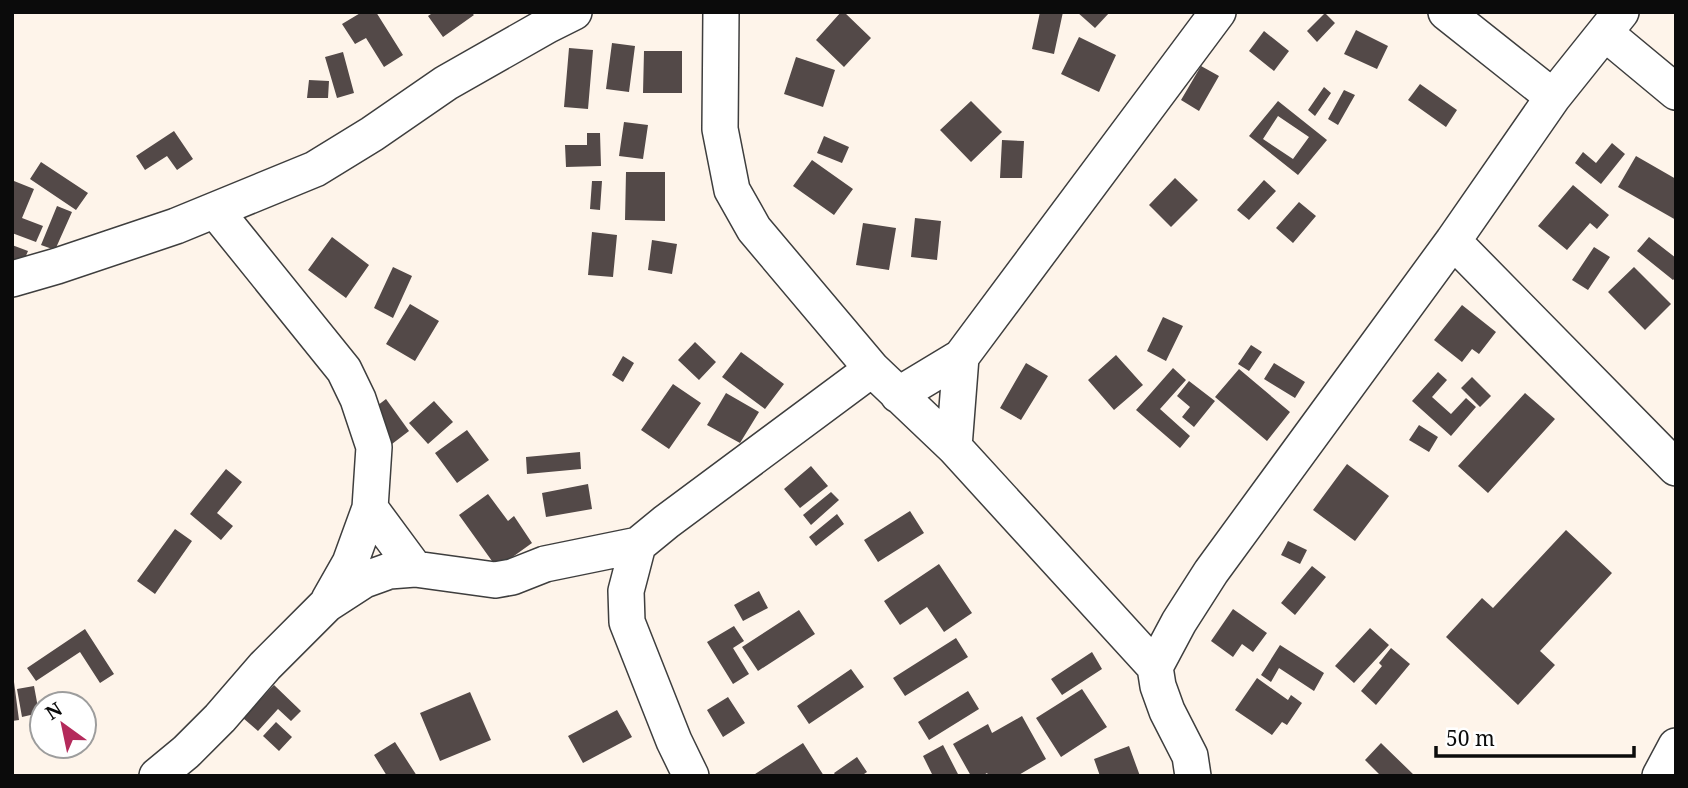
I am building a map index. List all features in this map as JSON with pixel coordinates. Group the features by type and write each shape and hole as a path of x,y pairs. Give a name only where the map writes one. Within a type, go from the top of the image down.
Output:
{"street":[{"path":"12,279 162,231 315,169 446,83 575,12"},
{"path":"721,12 720,129 732,190 754,229 872,369 954,447 1155,667 1167,711 1190,756 1194,776"},
{"path":"898,394 961,357 1218,12"},
{"path":"1446,12 1553,97"},
{"path":"1155,667 1179,622 1211,572 1453,241 1553,97 1613,23 1676,92"},
{"path":"215,210 344,370 358,399 374,447 370,508 350,564 327,604"},
{"path":"1453,241 1676,468"},
{"path":"954,447 961,357"},
{"path":"157,776 220,718 265,666 327,604 364,580 389,571 415,569 495,580 512,577 545,564 638,545 872,369"},
{"path":"370,508 415,569"},
{"path":"638,545 626,590 627,622 674,741 691,776"},
{"path":"1660,776 1676,746"}],"building":[{"path":"362,12 376,12 403,55 384,67 366,38 355,44 342,24"},
{"path":"434,12 471,12 474,15 443,37 428,16"},
{"path":"841,12 871,38 844,67 816,40"},
{"path":"1040,12 1063,12 1054,54 1032,49"},
{"path":"1077,12 1110,12 1095,28"},
{"path":"1325,13 1335,23 1317,42 1307,31"},
{"path":"1356,30 1388,46 1377,69 1344,54"},
{"path":"1264,31 1289,51 1274,71 1249,51"},
{"path":"1079,37 1116,55 1099,92 1061,74"},
{"path":"612,43 635,46 629,92 606,89"},
{"path":"569,48 593,50 588,109 564,107"},
{"path":"644,51 682,51 682,93 643,93"},
{"path":"343,52 354,93 337,98 325,57"},
{"path":"796,57 835,70 823,107 784,94"},
{"path":"1201,66 1219,76 1199,111 1181,100"},
{"path":"309,80 329,81 328,98 307,98"},
{"path":"1420,84 1457,110 1446,127 1408,100"},
{"path":"1324,87 1331,93 1315,116 1308,110"},
{"path":"1344,90 1355,95 1338,125 1328,119"},
{"path":"971,101 1002,132 971,162 940,130"},
{"path":"1278,101 1327,140 1298,175 1249,136","holes":["1278,116 1309,137 1293,159 1263,139"]},
{"path":"624,122 648,125 643,159 619,156"},
{"path":"174,131 193,159 177,170 167,156 145,170 136,156"},
{"path":"587,133 600,133 601,166 566,167 565,145 587,145"},
{"path":"824,136 849,147 842,163 817,153"},
{"path":"1002,140 1024,141 1022,178 1000,178"},
{"path":"1612,143 1625,154 1601,184 1575,163 1583,152 1596,163"},
{"path":"1636,156 1676,179 1676,220 1618,187"},
{"path":"812,160 853,189 834,215 793,186"},
{"path":"41,162 88,193 76,210 30,179"},
{"path":"626,172 665,172 665,221 625,220"},
{"path":"1175,178 1198,200 1171,227 1149,205"},
{"path":"1264,180 1276,191 1249,220 1237,210"},
{"path":"14,181 34,189 22,218 43,226 36,242 12,233"},
{"path":"592,181 602,181 600,210 590,209"},
{"path":"1573,185 1609,215 1597,229 1590,223 1567,250 1538,226"},
{"path":"1299,202 1316,216 1293,243 1276,228"},
{"path":"57,206 72,212 55,250 41,245"},
{"path":"915,218 941,221 937,260 911,257"},
{"path":"863,223 896,228 889,270 856,265"},
{"path":"592,232 617,235 613,277 588,275"},
{"path":"332,237 369,265 346,298 308,270"},
{"path":"1649,237 1676,258 1676,277 1673,280 1637,251"},
{"path":"652,240 677,244 672,274 648,270"},
{"path":"12,245 28,251 20,270 12,267"},
{"path":"1594,247 1610,257 1588,290 1572,280"},
{"path":"393,267 412,276 393,318 374,308"},
{"path":"1634,267 1671,304 1645,330 1608,292"},
{"path":"410,304 439,321 415,361 386,344"},
{"path":"1462,305 1496,332 1479,354 1472,349 1462,362 1434,340"},
{"path":"1163,317 1183,326 1166,361 1147,351"},
{"path":"695,342 716,362 699,380 678,360"},
{"path":"1251,345 1262,352 1249,371 1238,364"},
{"path":"741,352 784,384 765,409 722,377"},
{"path":"1116,355 1143,385 1114,410 1088,380"},
{"path":"623,356 634,363 623,382 612,375"},
{"path":"1026,363 1048,376 1021,420 1000,408"},
{"path":"1274,363 1305,382 1295,398 1264,379"},
{"path":"1173,368 1186,380 1160,409 1190,436 1180,448 1136,410"},
{"path":"1239,369 1290,412 1267,441 1215,397"},
{"path":"1438,372 1447,380 1432,397 1451,414 1466,398 1476,407 1451,436 1412,401"},
{"path":"1472,377 1491,396 1480,407 1461,388"},
{"path":"1189,381 1215,401 1194,427 1182,417 1190,407 1177,396"},
{"path":"673,384 701,403 669,449 641,430"},
{"path":"726,393 759,412 740,443 707,425"},
{"path":"1525,393 1555,419 1488,493 1458,466"},
{"path":"386,399 409,431 392,444 369,412"},
{"path":"434,401 453,422 428,444 409,423"},
{"path":"1419,425 1438,437 1429,452 1409,440"},
{"path":"467,430 489,460 457,483 435,453"},
{"path":"580,452 581,469 527,474 526,457"},
{"path":"1347,464 1389,496 1355,541 1313,510"},
{"path":"811,466 828,486 800,508 784,489"},
{"path":"226,469 242,482 217,513 233,526 221,540 190,514"},
{"path":"588,484 592,509 546,517 542,493"},
{"path":"831,492 839,500 811,525 803,515"},
{"path":"488,494 508,521 514,516 532,543 497,568 459,515"},
{"path":"910,511 924,533 878,562 864,540"},
{"path":"837,514 844,524 816,546 809,537"},
{"path":"175,529 192,541 155,594 137,581"},
{"path":"1566,530 1612,573 1540,651 1555,665 1518,705 1446,637 1482,598 1493,608"},
{"path":"1288,541 1307,550 1300,564 1281,555"},
{"path":"939,564 972,613 944,632 927,607 900,625 884,601"},
{"path":"1312,566 1326,577 1295,615 1281,603"},
{"path":"759,591 768,608 743,621 734,605"},
{"path":"1233,609 1267,633 1253,652 1242,644 1233,657 1211,641"},
{"path":"799,610 815,634 758,671 742,647"},
{"path":"734,626 744,641 733,648 749,674 733,684 707,642"},
{"path":"1370,628 1389,645 1354,683 1335,666"},
{"path":"85,629 114,674 100,683 80,652 36,681 27,668"},
{"path":"956,638 968,657 905,696 893,678"},
{"path":"1280,645 1324,673 1314,691 1279,668 1271,682 1261,675"},
{"path":"1391,648 1410,664 1376,705 1361,691 1382,666 1379,663"},
{"path":"1092,652 1102,669 1062,695 1051,679"},
{"path":"851,669 864,687 809,724 797,706"},
{"path":"1257,678 1288,700 1291,695 1302,703 1287,725 1282,722 1272,735 1235,710"},
{"path":"12,682 19,720 12,721"},
{"path":"274,685 301,711 291,721 278,709 258,731 243,718"},
{"path":"34,686 35,690 28,690 28,716 22,717 17,689"},
{"path":"1082,689 1107,727 1061,757 1036,718"},
{"path":"968,691 979,709 929,740 918,722"},
{"path":"470,692 491,740 440,761 420,713"},
{"path":"728,697 745,723 723,737 707,710"},
{"path":"617,710 632,737 583,763 568,736"},
{"path":"1022,716 1046,759 1017,776 989,776 987,773 971,776 953,744 988,724 992,733"},
{"path":"276,722 292,737 279,751 263,736"},
{"path":"395,742 417,776 387,776 374,755"},
{"path":"803,743 824,776 752,776"},
{"path":"1381,743 1415,776 1381,776 1365,760"},
{"path":"943,745 959,776 933,776 923,756"},
{"path":"1129,746 1140,776 1100,776 1094,759"},
{"path":"857,757 867,772 861,776 836,776 834,773"}]}
